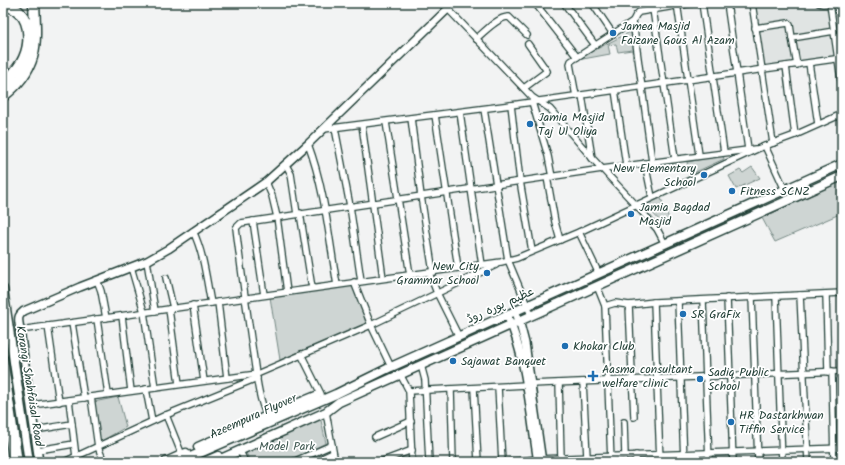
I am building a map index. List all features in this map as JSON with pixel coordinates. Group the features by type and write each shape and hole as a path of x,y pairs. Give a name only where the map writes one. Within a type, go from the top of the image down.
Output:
{"highway":[{"path":"3,96 30,65 35,40 34,3"},
{"path":"3,5 9,6 20,13 27,25 28,37 24,59 3,85"}],"main road":[{"name":"عظیم پورہ روڈ","path":"166,462 181,458 267,416 319,398 336,394 391,367 842,164"},
{"name":"عظیم پورہ روڈ","path":"214,462 400,374 842,176"},
{"name":"Korangi Shahfaisal Road","path":"3,289 29,462"},
{"name":"Korangi Shahfaisal Road","path":"3,359 18,462"},
{"name":"Azeempura Flyover","path":"181,458 319,398"},
{"name":"Azeempura Flyover","path":"204,462 322,411"}],"street":[{"path":"39,462 32,405 18,317 20,314 80,287 147,261 168,249 266,182 286,165 449,10 454,3"},
{"path":"535,3 577,57"},
{"path":"564,3 595,45"},
{"path":"592,3 613,34"},
{"path":"592,158 579,95 570,64 571,61 633,21 639,12 677,4 693,3"},
{"path":"702,3 724,152"},
{"path":"727,3 748,149"},
{"path":"752,3 773,143"},
{"path":"819,3 832,4 834,31 840,59 842,87"},
{"path":"677,4 699,155"},
{"path":"653,9 675,159"},
{"path":"449,10 535,101 550,109 592,158 657,229 665,244"},
{"path":"476,39 507,16 527,35"},
{"path":"633,21 652,162"},
{"path":"755,28 788,23 790,25 797,64"},
{"path":"792,38 834,31"},
{"path":"524,88 546,73 547,70 528,44"},
{"path":"324,129 484,109 840,59"},
{"path":"809,63 818,124"},
{"path":"786,66 795,135"},
{"path":"615,90 626,165"},
{"path":"535,101 548,156 554,222 560,240"},
{"path":"511,105 520,181 532,252"},
{"path":"484,109 508,260 531,315"},
{"path":"460,112 482,265"},
{"path":"20,330 501,262 532,252 580,232 757,149 795,135 842,114"},
{"path":"436,115 458,268"},
{"path":"411,118 431,272 437,293 459,337"},
{"path":"386,122 410,275"},
{"path":"362,124 383,278"},
{"path":"335,128 350,206 361,281"},
{"path":"308,144 315,165 325,210 337,285"},
{"path":"765,146 785,190"},
{"path":"267,416 264,410 257,376 245,298 236,228 240,223 626,165 757,149"},
{"path":"645,163 652,197"},
{"path":"286,165 291,174 312,288"},
{"path":"266,182 272,196 277,217 288,292"},
{"path":"253,221 264,295"},
{"path":"193,231 199,242 210,302"},
{"path":"580,232 599,274"},
{"path":"147,261 155,311"},
{"path":"64,462 152,421 257,376 301,354 371,325 501,262"},
{"path":"131,267 144,312 156,388"},
{"path":"166,278 171,308 179,384"},
{"path":"97,280 102,295 106,318"},
{"path":"354,282 371,325 391,367"},
{"path":"598,286 605,306 611,459"},
{"path":"605,306 615,303 629,305 654,302 842,293"},
{"path":"826,294 834,462"},
{"path":"800,295 808,462"},
{"path":"776,296 782,462"},
{"path":"752,297 758,462"},
{"path":"727,298 734,462"},
{"path":"703,300 709,462"},
{"path":"678,301 684,462"},
{"path":"218,302 227,378"},
{"path":"654,302 660,462"},
{"path":"193,305 204,381"},
{"path":"629,305 634,417"},
{"path":"511,313 525,343 529,385 540,460"},
{"path":"122,316 131,391"},
{"path":"97,319 108,394"},
{"path":"72,323 84,398"},
{"path":"48,326 59,402"},
{"path":"301,354 319,398"},
{"path":"421,365 424,376 429,462"},
{"path":"409,391 608,380 842,371"},
{"path":"400,374 409,391 412,462"},
{"path":"32,405 179,384 257,376"},
{"path":"583,382 587,457"},
{"path":"559,383 561,458"},
{"path":"498,387 502,462"},
{"path":"474,388 478,462"},
{"path":"146,389 152,421"},
{"path":"451,389 453,462"},
{"path":"91,397 98,447 104,462"},
{"path":"3,400 12,462"},
{"path":"69,400 76,457"},
{"path":"322,411 332,445 335,462"},
{"path":"166,415 181,458"},
{"path":"375,436 411,422"},
{"path":"624,422 625,456"},
{"path":"35,430 72,424"},
{"path":"38,450 74,444"},
{"path":"293,462 332,445"},
{"path":"509,462 561,458 577,460 587,457 611,459 636,455 842,448"},
{"path":"380,462 412,450"},
{"path":"241,453 245,462"},
{"path":"314,462 333,453"},
{"path":"636,455 636,462"}],"shaded area":[{"path":"755,3 842,3 842,55 764,65"}],"green space":[{"path":"632,31 637,58 633,59 632,50 618,52 616,44 608,45 610,54 583,59 583,56"},
{"path":"723,155 724,159 689,175 687,162"},
{"path":"752,167 760,178 736,189 729,176 740,170 743,173"},
{"path":"842,181 842,213 775,242 762,218"},
{"path":"660,196 670,221 663,224 644,204"},
{"path":"355,284 366,323 280,360 270,297"},
{"path":"118,397 126,427 98,443 94,402"},
{"name":"Model Park","path":"320,416 326,443 286,462 250,462 245,450"}],"place":[{"name":"Jamea Masjid Faizane Gous Al Azam","path":"613,33"},
{"name":"Jamia Masjid Taj Ul Oliya","path":"530,124"},
{"name":"New Elementary School","path":"704,175"},
{"name":"Fitness SCNZ","path":"732,191"},
{"name":"Jamia Bagdad Masjid","path":"631,214"},
{"name":"New City Grammar School","path":"487,273"},
{"name":"SR GraFix","path":"683,314"},
{"name":"Khokar Club","path":"565,346"},
{"name":"Sajawat Banquet","path":"453,361"},
{"name":"Aasma consultant welfare clinic","path":"593,376"},
{"name":"Sadiq Public School","path":"700,379"},
{"name":"HR Dastarkhwan Tiffin Service","path":"731,422"}]}
